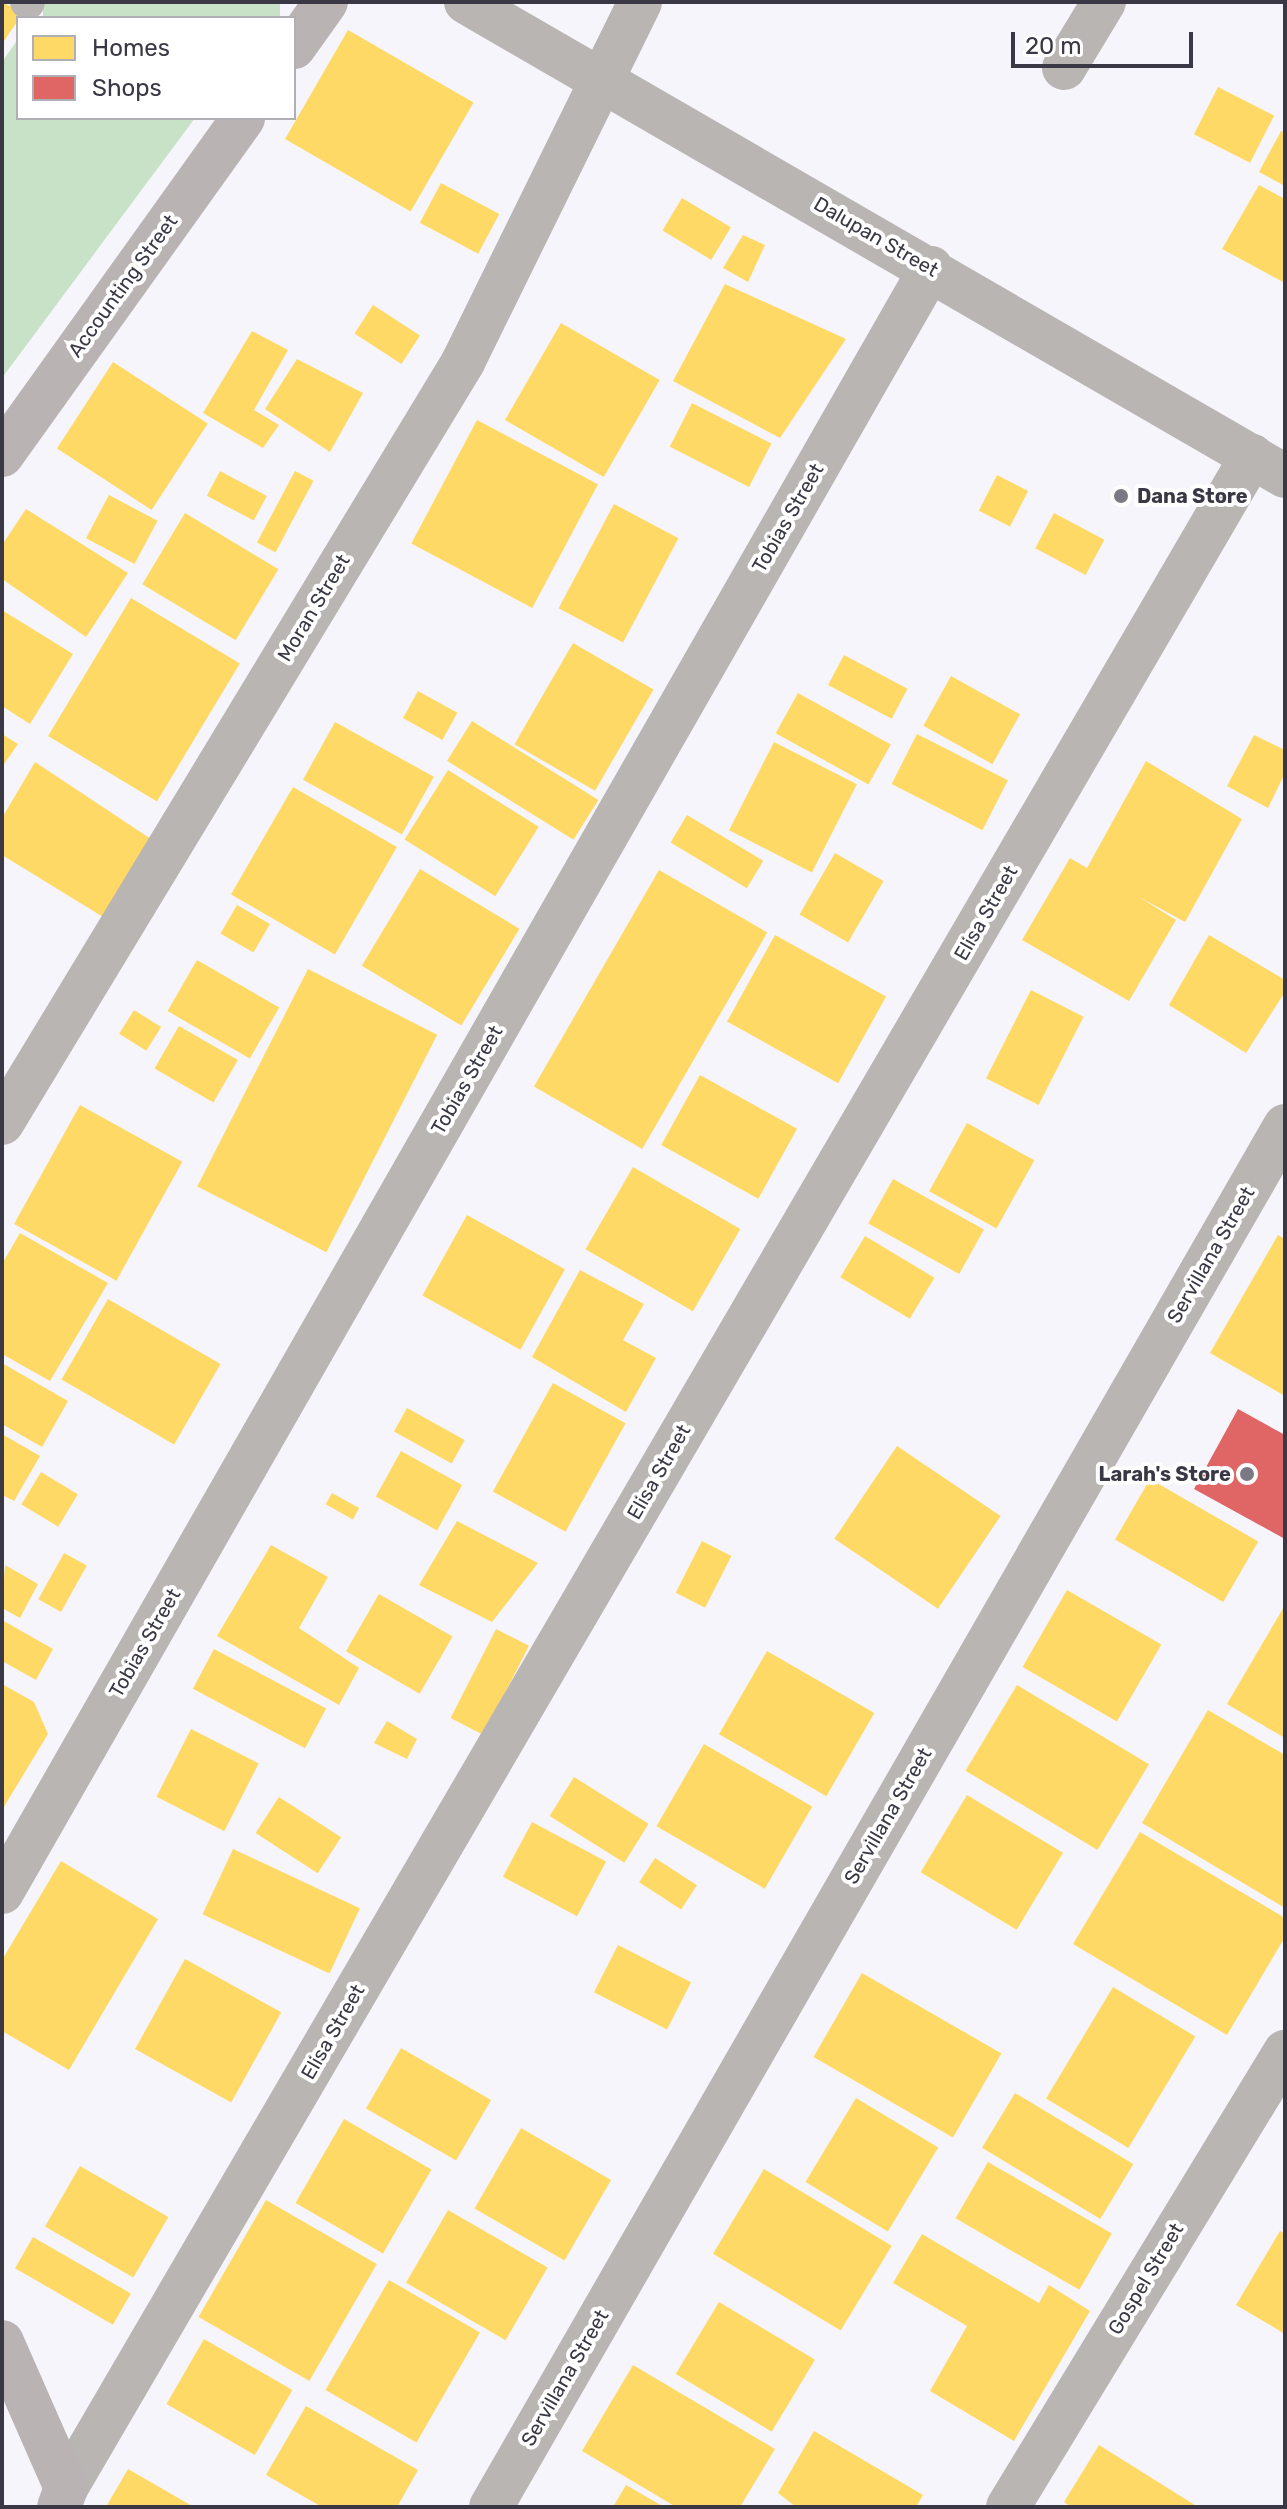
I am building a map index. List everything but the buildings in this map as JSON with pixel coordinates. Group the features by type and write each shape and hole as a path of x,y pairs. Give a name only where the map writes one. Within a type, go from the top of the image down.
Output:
{"street":[{"path":"296,44 326,2"},
{"name":"Dalupan Street","path":"466,2 1269,466"},
{"name":"Moran Street","path":"2,1123 463,362 640,2"},
{"path":"1064,68 1104,2"},
{"name":"Accounting Street","path":"2,455 242,120"},
{"name":"Tobias Street","path":"2,1892 931,268"},
{"name":"Elisa Street","path":"63,2498 1269,466"},
{"name":"Servillana Street","path":"491,2507 1285,1126"},
{"name":"Gospel Street","path":"1008,2507 1285,2052"},
{"path":"2,2342 63,2498"}],"green space":[{"path":"43,2 280,2 280,16 43,16"},
{"path":"16,42 16,120 194,120 2,378 2,62"}],"place":[{"name":"Dana Store","path":"1121,496"},
{"name":"Larah's Store","path":"1247,1474"}]}
